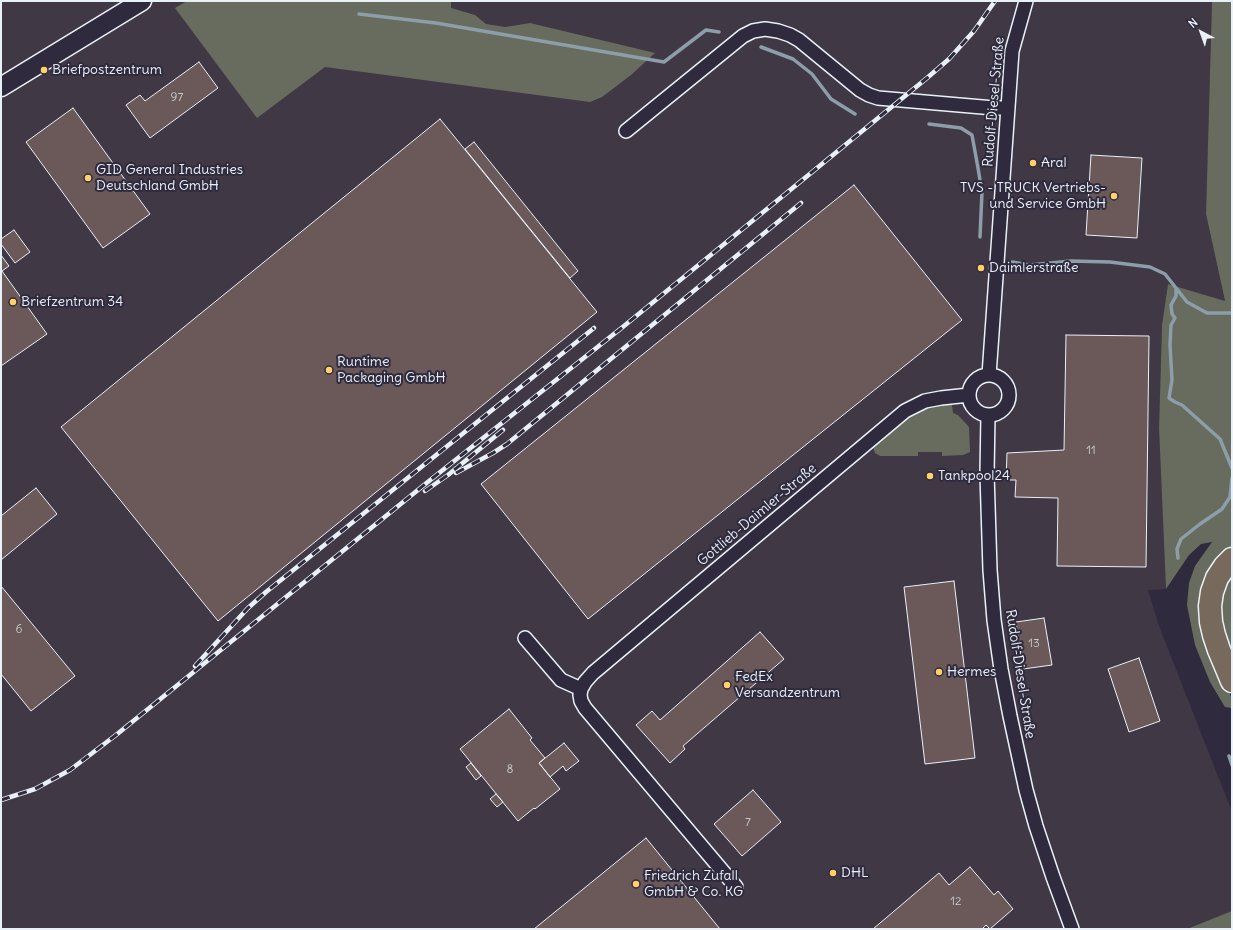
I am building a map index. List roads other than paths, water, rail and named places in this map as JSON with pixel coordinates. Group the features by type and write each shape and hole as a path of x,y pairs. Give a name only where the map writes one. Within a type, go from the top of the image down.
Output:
{"highway":[{"path":"1232,559 1217,578 1212,592 1210,606 1214,635 1232,681"}],"street":[{"path":"1,87 142,1"},
{"name":"Rudolf-Diesel-Straße","path":"989,375 1012,51 1026,1"},
{"path":"626,131 743,36 753,31 765,29 778,31 799,40 860,90 878,98 1008,108"},
{"path":"989,375 996,376 1006,384 1009,396 1005,408 995,415 981,414 970,403 969,395 975,381 989,375"},
{"name":"Gottlieb-Daimler-Straße","path":"581,689 593,673 905,411 925,401 969,395"},
{"name":"Rudolf-Diesel-Straße","path":"988,415 987,503 990,570 994,620 1001,669 1026,790 1048,862 1072,929"},
{"path":"525,638 561,680 581,689 581,701 585,708 736,887"}],"waterway":[{"path":"359,14 436,23 664,62 706,30 719,32"},
{"path":"761,47 793,59 812,74 831,99 855,114"},
{"path":"929,124 961,128 972,135 982,192 980,237"},
{"path":"1012,262 1030,265 1071,261 1110,262 1150,267 1165,274 1187,302 1207,313 1232,313"},
{"path":"1176,288 1176,296 1171,305 1172,314 1175,318 1171,325 1170,345 1172,380 1169,398 1182,405 1220,439 1232,468"},
{"path":"1178,558 1177,549 1181,539 1222,509 1230,497 1232,478"},
{"path":"1229,756 1232,765"}],"railway":[{"path":"1,800 35,789 70,770 116,735 429,481 624,326 927,78 949,59 974,31 995,1"},
{"path":"456,473 507,444 801,203"},
{"path":"195,666 248,608 266,592 594,328"},
{"path":"425,491 448,475 503,430"}],"place":[{"name":"Briefpostzentrum","path":"44,70"},
{"name":"Aral","path":"1033,163"},
{"name":"GID General Industries Deutschland GmbH","path":"88,178"},
{"name":"TVS - TRUCK Vertriebs- und Service GmbH","path":"1114,196"},
{"name":"Daimlerstraße","path":"981,268"},
{"name":"Briefzentrum 34","path":"13,302"},
{"name":"Runtime Packaging GmbH","path":"329,370"},
{"name":"Tankpool24","path":"930,476"},
{"name":"Hermes","path":"939,672"},
{"name":"FedEx Versandzentrum","path":"727,685"},
{"name":"DHL","path":"833,873"},
{"name":"Friedrich Zufall GmbH & Co. KG","path":"636,884"}]}
